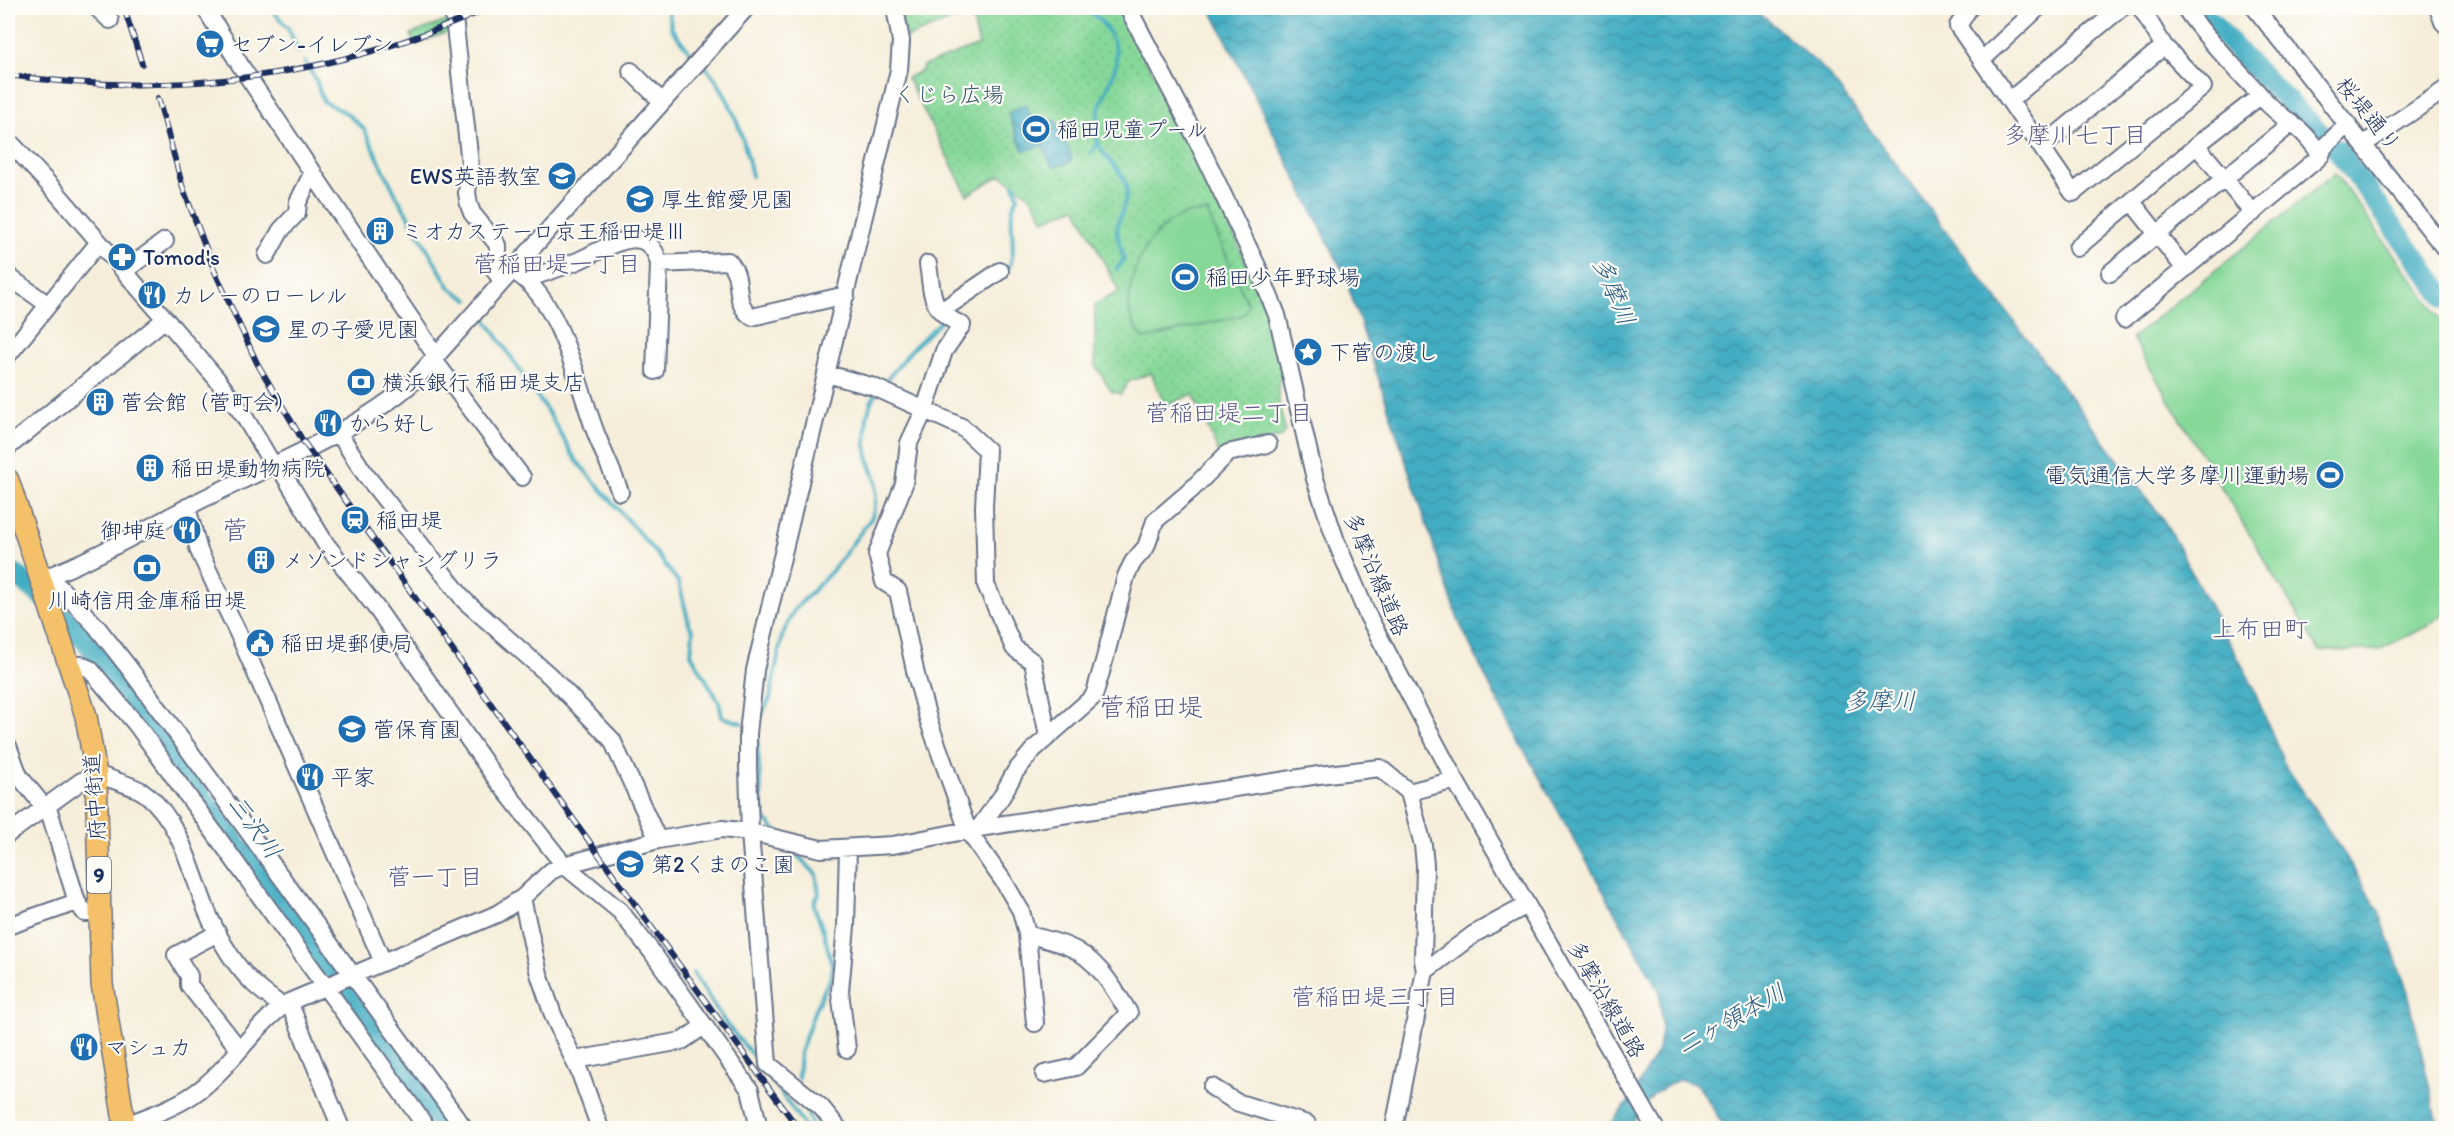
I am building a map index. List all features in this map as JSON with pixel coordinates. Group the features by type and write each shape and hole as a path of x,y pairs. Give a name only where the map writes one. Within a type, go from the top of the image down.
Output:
{"main road":[{"name":"9","path":"8,480 46,578"},
{"name":"府中街道","path":"46,578 53,619 86,716 96,774 102,984 123,1128"}],"street":[{"path":"97,8 110,20"},
{"path":"205,8 242,68 434,358 522,477"},
{"path":"453,8 470,164 467,193 472,213 498,245 494,269 507,275 526,279 575,262 625,239 647,242 654,249 659,264 655,371"},
{"path":"464,1128 129,668 96,626 46,578 338,432 366,417 401,393 746,8"},
{"path":"838,1128 821,1107 768,1064 750,832 748,733 755,670 899,70 901,41 895,8"},
{"name":"多摩沿線道路","path":"1128,8 1195,136 1258,268 1277,315 1315,479 1336,542 1367,614 1455,780 1655,1128"},
{"path":"1970,8 1958,26 2073,193 2203,87 2164,46 2141,8"},
{"path":"1982,60 2038,8"},
{"path":"2010,100 2121,8"},
{"path":"2185,8 2226,60 2255,88 2260,96 2292,123 2321,155"},
{"name":"桜堤通り","path":"2255,8 2446,250"},
{"path":"2438,8 2446,25"},
{"path":"2042,147 2164,46"},
{"path":"631,71 662,102"},
{"path":"2364,144 2446,89"},
{"path":"2077,248 2260,96"},
{"path":"2110,273 2292,123"},
{"path":"2124,320 2321,155 2324,147 2348,124"},
{"path":"8,140 216,378 244,416 325,543 376,609 497,780 564,865 620,911 704,1026 750,1090 759,1128"},
{"path":"2197,146 2253,213"},
{"path":"267,255 280,230 297,213 298,202 313,172"},
{"path":"2132,202 2185,269"},
{"path":"124,271 165,241"},
{"path":"8,355 99,242"},
{"path":"659,264 728,261 738,274 738,292 742,307 752,317 846,295"},
{"path":"928,264 934,304 945,315 962,325 945,351 924,411 909,443 904,484 877,554 884,582 898,591 916,675 927,713 973,830 1021,911 1027,934 1035,1023"},
{"path":"945,315 1000,271"},
{"path":"8,276 47,304"},
{"path":"526,279 541,296 556,322 620,492"},
{"path":"8,447 164,320"},
{"path":"827,374 879,390 962,427 987,450 984,506 986,585 1014,648 1033,662 1048,736"},
{"path":"338,432 365,474 465,601 550,676 612,740 658,840"},
{"path":"973,830 1002,796 1015,772 1048,736 1094,696 1106,658 1126,576 1133,562 1146,547 1155,521 1191,490 1228,453 1268,444"},
{"path":"187,507 199,551 239,635 383,962"},
{"path":"69,665 81,665 90,669 136,724 427,1128"},
{"path":"8,746 19,776 50,814 77,902 85,913 100,913"},
{"path":"123,1128 189,1097 204,1086 239,1048 285,1004 497,914 522,898 551,871 564,865 658,840 722,829 750,832 820,849 893,845 973,830 1319,775 1380,768 1408,792 1423,845 1425,865 1423,960 1425,971 1394,1128"},
{"path":"8,834 80,782 96,774 146,794 167,819 186,853 202,899 218,933 240,969 253,983 285,1004 341,1128"},
{"path":"1408,792 1455,780"},
{"path":"847,1049 840,991 834,968 846,926 848,848"},
{"path":"522,898 539,974 553,1016 575,1060 600,1128"},
{"path":"8,926 77,902"},
{"path":"1425,971 1474,934 1527,905"},
{"path":"218,933 176,955 189,976 189,985 239,1048"},
{"path":"1027,934 1067,946 1081,954 1105,976 1129,1013 1076,1067 1044,1074"},
{"path":"575,1060 682,1041 704,1026"},
{"path":"1212,1087 1236,1102 1307,1124 1308,1128"}],"green space":[{"name":"くじら広場","path":"900,8 1117,8 1184,126 1264,301 1285,370 1281,376 1278,391 1285,431 1281,437 1226,451 1220,456 1193,394 1165,406 1151,373 1128,382 1121,394 1111,391 1095,365 1095,304 1119,292 1076,207 1044,220 1031,197 1001,175 967,195 907,78 922,70 923,66 979,45 971,13 906,38"},
{"path":"452,19 452,31 414,44 411,34"},
{"name":"電気通信大学多摩川運動場","path":"2335,173 2446,326 2446,612 2426,627 2378,650 2319,651 2132,338"},
{"name":"稲田少年野球場","path":"1207,212 1248,305 1243,315 1144,339 1131,318 1129,301 1135,271 1141,256 1150,242 1171,221 1187,214"}],"water":[{"name":"多摩川","path":"1210,8 1754,8 1826,71 2164,521 2249,678 2284,763 2347,858 2379,912 2408,992 2439,1128 1725,1128 1698,1085 1679,1079 1654,1094 1628,1128 1607,1128 1629,1101 1658,1050 1662,1022 1659,991 1502,711 1458,620 1344,274"},
{"path":"1025,104 1036,126 1054,120 1057,122 1072,158 1069,162 1055,167 1051,165 1043,145 1025,151 1022,148 1008,113"}],"waterway":[{"path":"270,8 288,28 299,52"},
{"path":"667,8 672,29 691,54"},
{"path":"1084,8 1104,25 1116,50 1115,68 1097,117 1096,134 1100,148 1123,177 1127,189 1117,228 1124,259 1117,269"},
{"path":"2199,8 2246,60 2322,135"},
{"path":"305,62 316,80 323,101 346,113 364,129 395,193 450,288 469,300"},
{"path":"706,67 723,91 736,118 752,176"},
{"path":"1091,154 1097,143"},
{"path":"2337,149 2446,299"},
{"path":"1005,273 1012,255 1012,215 1018,197 1014,185"},
{"path":"485,318 551,417 575,459 679,583 689,624 693,631 691,654 719,702 722,717 742,723"},
{"path":"882,386 912,349 944,318"},
{"path":"776,831 766,820 762,808 756,725 770,698 782,636 794,610 832,571 872,517 876,501 876,481 866,445 867,416 876,394"},
{"name":"三沢川","path":"8,570 48,602 106,666 445,1128"},
{"path":"790,848 816,874 819,894 814,906 832,965 831,977 815,1009 800,1053 798,1078"},
{"path":"693,973 726,1024 761,1065 806,1128"},
{"path":"803,1101 813,1128"}],"railway":[{"path":"124,8 142,64"},
{"path":"8,75 69,82 131,84 192,83 253,76 313,66 373,51 431,32 488,8"},
{"path":"158,98 183,188 215,272 257,363 303,441 599,855 798,1128"}],"place":[{"name":"セブン-イレブン","path":"210,44"},
{"name":"稲田児童プール","path":"1036,129"},
{"name":"EWS英語教室","path":"562,176"},
{"name":"厚生館愛児園","path":"640,199"},
{"name":"ミオカステーロ京王稲田堤Ⅲ","path":"380,231"},
{"name":"Tomod's","path":"122,257"},
{"name":"稲田少年野球場","path":"1185,277"},
{"name":"カレーのローレル","path":"152,295"},
{"name":"星の子愛児園","path":"266,329"},
{"name":"下菅の渡し","path":"1308,352"},
{"name":"横浜銀行 稲田堤支店","path":"361,382"},
{"name":"菅会館（菅町会）","path":"100,402"},
{"name":"から好し","path":"328,423"},
{"name":"稲田堤動物病院","path":"150,468"},
{"name":"電気通信大学多摩川運動場","path":"2330,475"},
{"name":"稲田堤","path":"355,520"},
{"name":"御坤庭","path":"187,530"},
{"name":"メゾンドシャングリラ","path":"261,560"},
{"name":"川崎信用金庫稲田堤","path":"147,568"},
{"name":"稲田堤郵便局","path":"260,643"},
{"name":"菅保育園","path":"352,729"},
{"name":"平家","path":"310,777"},
{"name":"第2くまのこ園","path":"630,864"},
{"name":"マシュカ","path":"84,1047"}],"district":[{"name":"多摩川七丁目","path":"2075,135"},
{"name":"菅稲田堤一丁目","path":"557,264"},
{"name":"菅稲田堤二丁目","path":"1229,413"},
{"name":"菅","path":"235,530"},
{"name":"上布田町","path":"2260,629"},
{"name":"菅稲田堤","path":"1151,707"},
{"name":"菅一丁目","path":"435,877"},
{"name":"菅稲田堤三丁目","path":"1375,997"}],"water label":[{"name":"二ヶ領本川","path":"1731,1019"}]}
